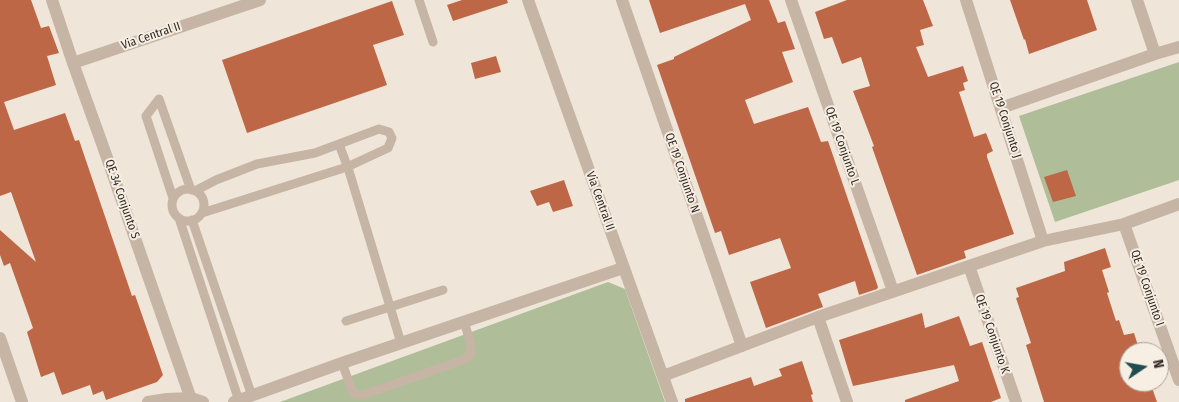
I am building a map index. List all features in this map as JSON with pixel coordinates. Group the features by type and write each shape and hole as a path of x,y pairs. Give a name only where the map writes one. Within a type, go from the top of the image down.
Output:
{"street":[{"name":"QE 34 Conjunto S","path":"52,0 72,63 195,401"},
{"name":"Via Central II","path":"72,63 233,5 260,0"},
{"name":"Via Central II","path":"528,0 672,402"},
{"name":"QE 19 Conjunto N","path":"622,0 742,346"},
{"name":"QE 19 Conjunto L","path":"791,0 893,291"},
{"name":"QE 19 Conjunto J","path":"966,0 1043,240"},
{"path":"1137,0 1155,54"},
{"path":"1001,108 1179,47"},
{"path":"663,376 818,317 1043,240 1124,224 1179,204"},
{"name":"QE 19 Conjunto I","path":"1124,224 1179,380"},
{"name":"QE 19 Conjunto K","path":"969,266 1016,402"},
{"path":"236,401 464,320 623,268"},
{"path":"818,317 847,402"},
{"path":"0,338 22,402"},
{"path":"148,402 167,399 195,401"}],"lane":[{"path":"419,0 433,42"},
{"path":"202,213 203,201 200,195 193,190 159,99 146,116 173,198 173,209 179,218 236,401"},
{"path":"173,198 184,190 193,190 257,164 315,153 379,129 389,132 392,138 388,148 347,167 202,213 192,220 184,221 179,218"},
{"path":"339,144 401,343"},
{"path":"192,220 252,396"},
{"path":"346,321 443,290"},
{"path":"342,362 353,393 363,395 466,359 470,354 471,345 464,320"}],"green space":[{"path":"1179,62 1179,180 1055,222 1019,116"},
{"path":"608,282 625,289 665,402 280,402"}],"building":[{"path":"0,0 31,0 41,28 49,26 59,53 47,56 56,85 4,102 14,130 65,113 75,141 79,140 132,296 135,295 163,375 157,382 106,400 103,391 93,395 90,385 62,395 54,372 41,377 27,332 33,328 10,263 4,266 0,255 0,230 36,262 11,192 0,196"},
{"path":"462,0 507,0 508,3 453,21 447,5"},
{"path":"649,0 769,0 778,23 785,21 795,49 782,52 793,82 745,100 754,124 808,107 821,142 828,141 878,287 877,289 859,295 855,281 818,294 823,307 766,328 750,282 791,268 780,238 729,255 721,231 715,233 657,65 674,59 674,57 751,20 745,4 660,33"},
{"path":"847,0 923,0 933,26 920,30 924,45 916,47 928,77 963,66 968,81 963,83 965,90 959,92 974,137 986,133 993,151 987,154 987,157 1014,234 964,251 966,258 917,275 872,147 874,146 853,91 870,86 861,57 842,64 832,37 824,39 815,12"},
{"path":"1010,0 1087,0 1097,30 1029,54"},
{"path":"392,1 404,35 373,45 387,85 247,133 222,60"},
{"path":"496,56 501,72 475,79 471,63"},
{"path":"1067,170 1076,196 1053,202 1044,177"},
{"path":"564,180 573,206 553,212 549,202 537,206 530,191"},
{"path":"1105,248 1111,267 1102,270 1116,321 1119,320 1124,335 1134,333 1137,342 1119,342 1119,392 1154,392 1157,402 1044,402 1026,345 1031,343 1016,298 1019,297 1016,288 1065,271 1064,262"},
{"path":"922,313 925,328 959,316 970,346 982,342 1001,398 991,402 905,402 905,400 959,381 954,365 853,386 839,340"},
{"path":"802,361 813,394 811,395 813,402 685,402 685,399 751,377 754,386 782,376 779,369"}]}
